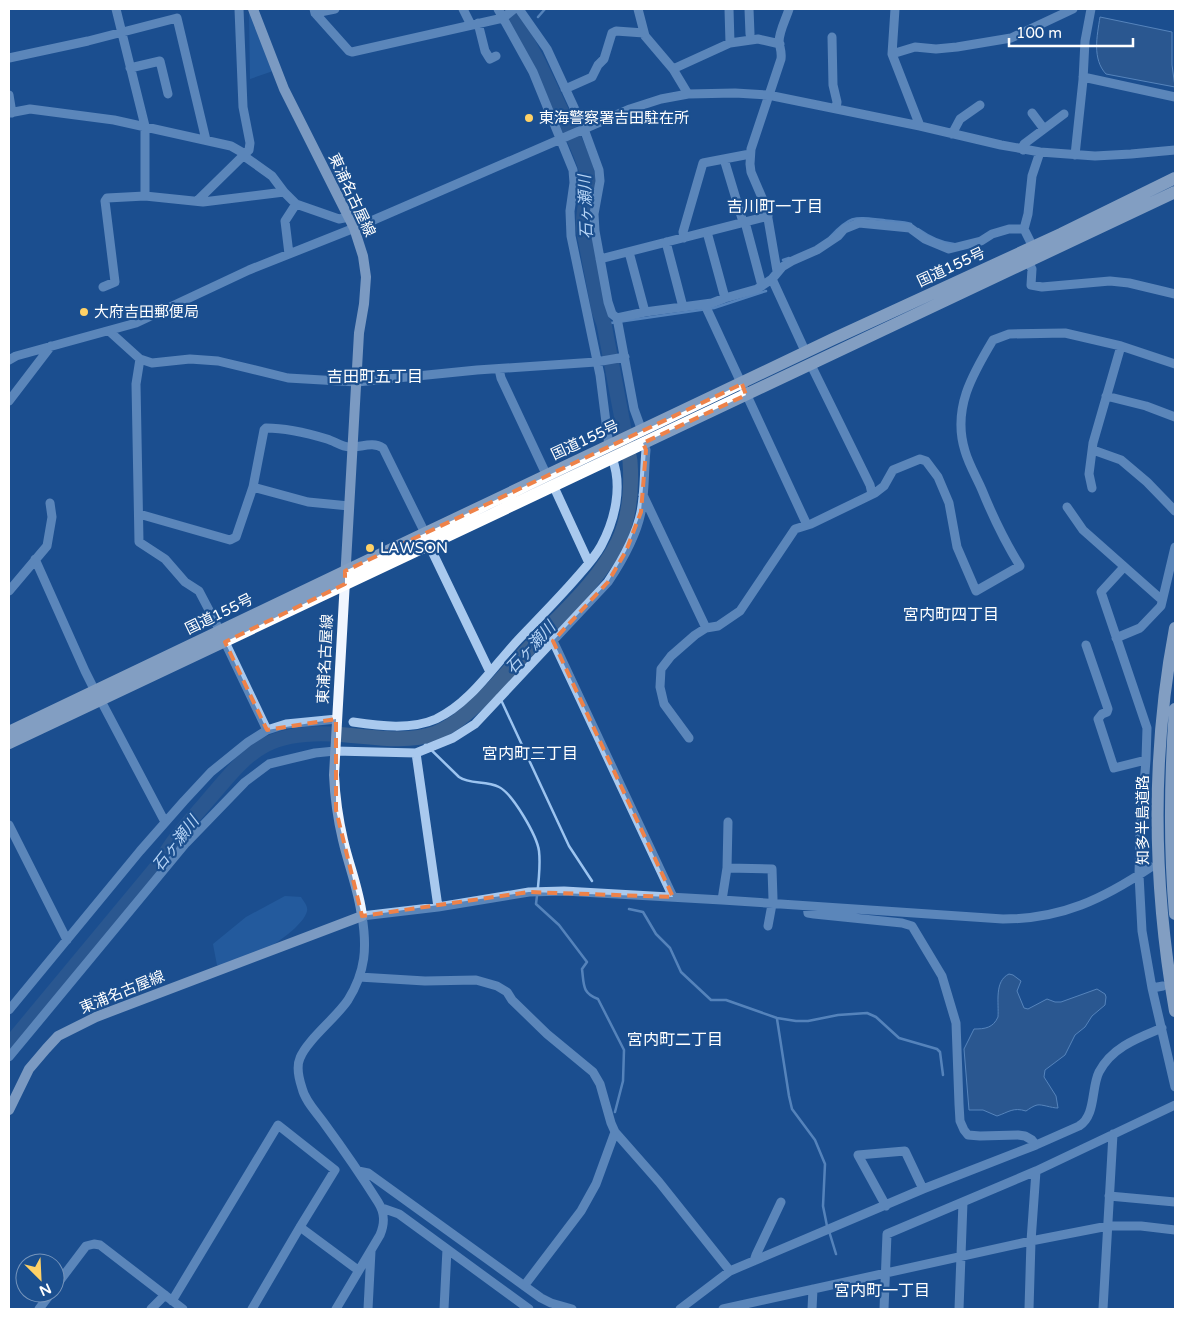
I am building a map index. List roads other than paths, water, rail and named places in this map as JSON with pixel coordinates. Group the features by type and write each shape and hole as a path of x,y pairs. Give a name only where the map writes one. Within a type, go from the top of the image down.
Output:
{"highway":[{"name":"国道155号","path":"222,636 345,584 427,539 744,390 1175,178"},
{"name":"国道155号","path":"808,359 1028,262 1175,192"},
{"name":"国道155号","path":"9,732 98,695 222,636 346,571 427,539"},
{"name":"知多半島道路","path":"1175,628 1163,706 1157,817 1162,911 1175,1011"},
{"name":"国道155号","path":"9,743 98,695"},
{"name":"知多半島道路","path":"1175,709 1171,762 1170,816 1171,868 1175,914"}],"main road":[{"name":"東浦名古屋線","path":"9,1110 29,1069 58,1036 96,1017 362,916 360,898 336,810 334,775 359,333 366,277 363,256 354,228 284,89 253,9"}],"street":[{"path":"116,9 145,126 146,196"},
{"path":"197,202 249,150 250,143 243,107 239,9"},
{"path":"314,11 335,9"},
{"path":"463,9 474,24 490,59 496,56"},
{"path":"353,722 414,725 434,720 460,704 589,563 604,541 616,507 618,494 615,466 611,452 600,375 570,230 570,211 574,182 573,170 533,72 498,9"},
{"path":"314,11 349,51 352,52 504,18 514,9"},
{"path":"9,1057 186,843 245,782 269,764 315,753 335,749 416,753 453,738 475,724 608,582 618,566 637,526 641,512 646,450 634,409 617,318 610,309 595,231 594,214 600,176 597,159 547,49 519,9"},
{"path":"638,9 645,36 673,69 688,94"},
{"path":"729,9 730,43"},
{"path":"749,9 750,34"},
{"path":"789,9 783,24 780,44 781,59 750,154 751,172 766,207 775,275 808,359 870,485 872,494"},
{"path":"895,9 892,54 920,126"},
{"path":"892,54 914,47 958,48 1012,38 1073,9"},
{"path":"1075,155 1085,41 1091,9"},
{"path":"9,58 88,41 177,18 206,140"},
{"path":"565,89 592,78 598,65 604,59 612,33 616,31 644,33"},
{"path":"832,37 832,85 837,102 836,109"},
{"path":"673,69 730,43 758,39 780,44"},
{"path":"130,68 160,61 168,94"},
{"path":"1083,77 1175,96"},
{"path":"9,360 51,346 136,324 210,287 354,228 585,129 646,104 688,94 735,93 768,95 920,126 1023,150 1040,152 1095,156 1175,150"},
{"path":"9,95 10,113 30,109 114,120 231,146 272,176 296,204 339,219 349,217"},
{"path":"952,134 960,119 980,105"},
{"path":"1032,113 1044,129"},
{"path":"1023,150 1024,144 1064,114"},
{"path":"1032,247 1024,229 1028,214 1032,176 1040,152"},
{"path":"684,238 683,232 703,163 750,154"},
{"path":"724,159 762,286"},
{"path":"102,286 115,282 105,201 107,198 146,196 197,202 284,192"},
{"path":"289,254 285,221 296,204"},
{"path":"600,259 768,216"},
{"path":"617,318 645,312 705,305 762,286 792,261 817,250 838,236 844,229 859,223 910,228 925,239 949,249 981,241 992,234 1009,229 1024,229"},
{"path":"707,232 725,298"},
{"path":"666,242 683,307"},
{"path":"629,252 645,312"},
{"path":"1028,262 1032,269 1031,285 1042,287 1110,281 1129,283 1175,294"},
{"path":"705,305 807,525"},
{"path":"109,331 140,359 152,363 190,359 218,362 288,378 357,382 596,362 624,357"},
{"path":"689,738 664,704 660,687 663,664 682,645 706,628 718,626 740,611 795,528 811,524 872,494 884,486 893,470 920,459 926,461 938,476 949,503 955,539 976,591 1020,566 1010,551 990,510 965,452 960,428 963,404 974,371 993,340 1009,334 1065,333 1121,346 1175,364"},
{"path":"9,401 51,346"},
{"path":"1092,488 1089,474 1095,434 1121,346"},
{"path":"140,359 136,384 139,542 165,559 185,582 199,591 267,730"},
{"path":"499,369 501,378 589,563"},
{"path":"1106,396 1146,406 1175,417"},
{"path":"139,514 230,540 236,537 253,487 264,430 266,428 283,428 329,440 349,448 353,446 375,445 383,448 490,672"},
{"path":"1093,450 1121,460 1147,482 1175,511"},
{"path":"253,487 308,502 349,506"},
{"path":"643,494 706,628"},
{"path":"9,590 47,546 52,517 50,503"},
{"path":"1067,507 1083,530 1162,600"},
{"path":"1116,638 1140,628 1161,606 1175,547"},
{"path":"35,559 85,671 165,822"},
{"path":"1124,567 1101,592 1147,728 1139,875 1142,931 1152,988 1175,1087"},
{"path":"553,641 673,897"},
{"path":"1086,645 1108,709 1098,719 1114,768 1146,760"},
{"path":"9,1010 165,822 212,772 248,742 267,730 286,724 336,720"},
{"path":"416,753 438,907"},
{"path":"722,900 727,868 728,822"},
{"path":"9,825 67,940"},
{"path":"336,1309 383,1227 384,1214 358,1172 304,1095 298,1072 298,1064 304,1051 348,1000 359,977 366,940 362,916 438,907 529,892 564,891 1025,919 1053,915 1076,908 1151,867"},
{"path":"727,868 772,869 772,903 768,926"},
{"path":"807,906 808,913 902,923 912,926 942,976 956,1023 960,1120 964,1130 968,1135 1025,1136 1036,1145"},
{"path":"359,977 424,981 476,980 497,986 507,992 512,1000 547,1034 593,1072 600,1084 615,1132 659,1182 730,1271"},
{"path":"1152,988 1163,986"},
{"path":"680,1309 730,1271 1036,1145 1083,1123 1089,1114 1099,1073 1106,1063 1125,1045 1162,1028"},
{"path":"884,1309 887,1234 1036,1171 1175,1105"},
{"path":"151,1309 168,1298 278,1125 336,1170 252,1309"},
{"path":"524,1286 581,1211 596,1184 615,1132"},
{"path":"1103,1309 1113,1134"},
{"path":"886,1206 858,1155 905,1152 923,1190"},
{"path":"1029,1309 1036,1171"},
{"path":"358,1172 368,1173 524,1286 552,1303 572,1309"},
{"path":"1109,1196 1175,1202"},
{"path":"754,1261 781,1202"},
{"path":"959,1309 963,1202"},
{"path":"382,1208 400,1214 518,1305 529,1309"},
{"path":"723,1309 743,1307 813,1289 1108,1226 1141,1226 1175,1230"},
{"path":"300,1227 358,1270"},
{"path":"65,1274 86,1246 100,1245 183,1309"},
{"path":"368,1309 371,1248"},
{"path":"444,1309 447,1249"},
{"path":"812,1309 813,1289"}],"waterway":[{"name":"石ヶ瀬川","path":"9,1045 160,863 189,822 234,770 249,756 265,745 297,735 323,734 397,739 423,737 449,726 475,706 579,596 610,557 618,542 625,523 629,503 630,461 583,227 588,184 587,172 583,159 541,67 507,9"},
{"path":"538,17 545,9"},
{"name":"石ヶ瀬川","path":"522,33 527,28"},
{"path":"830,237 848,221 859,218 911,224"},
{"path":"918,229 935,239 954,244"},
{"path":"783,260 789,258"},
{"path":"604,324 714,308 766,291"},
{"path":"491,689 502,702 569,846 592,881"},
{"path":"419,738 459,777 468,781 494,785 505,791 529,826 537,844 540,857 536,904 559,925 587,962 582,969 586,991 598,999 624,1050 623,1081 615,1112"},
{"path":"629,909 643,912 656,934 670,948 681,972 711,1000 726,1000 777,1018 796,1021 867,1013 876,1017 899,1038 937,1049 940,1052 943,1075"},
{"path":"777,1019 792,1109 815,1140 825,1164 823,1206 827,1226"},
{"path":"829,1231 836,1254"}],"place":[{"name":"東海警察署吉田駐在所","path":"529,118"},
{"name":"大府吉田郵便局","path":"84,312"},
{"name":"LAWSON","path":"370,548"}],"district":[{"name":"吉川町一丁目","path":"775,206"},
{"name":"吉田町五丁目","path":"375,376"},
{"name":"宮内町四丁目","path":"951,614"},
{"name":"宮内町三丁目","path":"530,753"},
{"name":"宮内町二丁目","path":"675,1039"},
{"name":"宮内町一丁目","path":"882,1290"}]}
